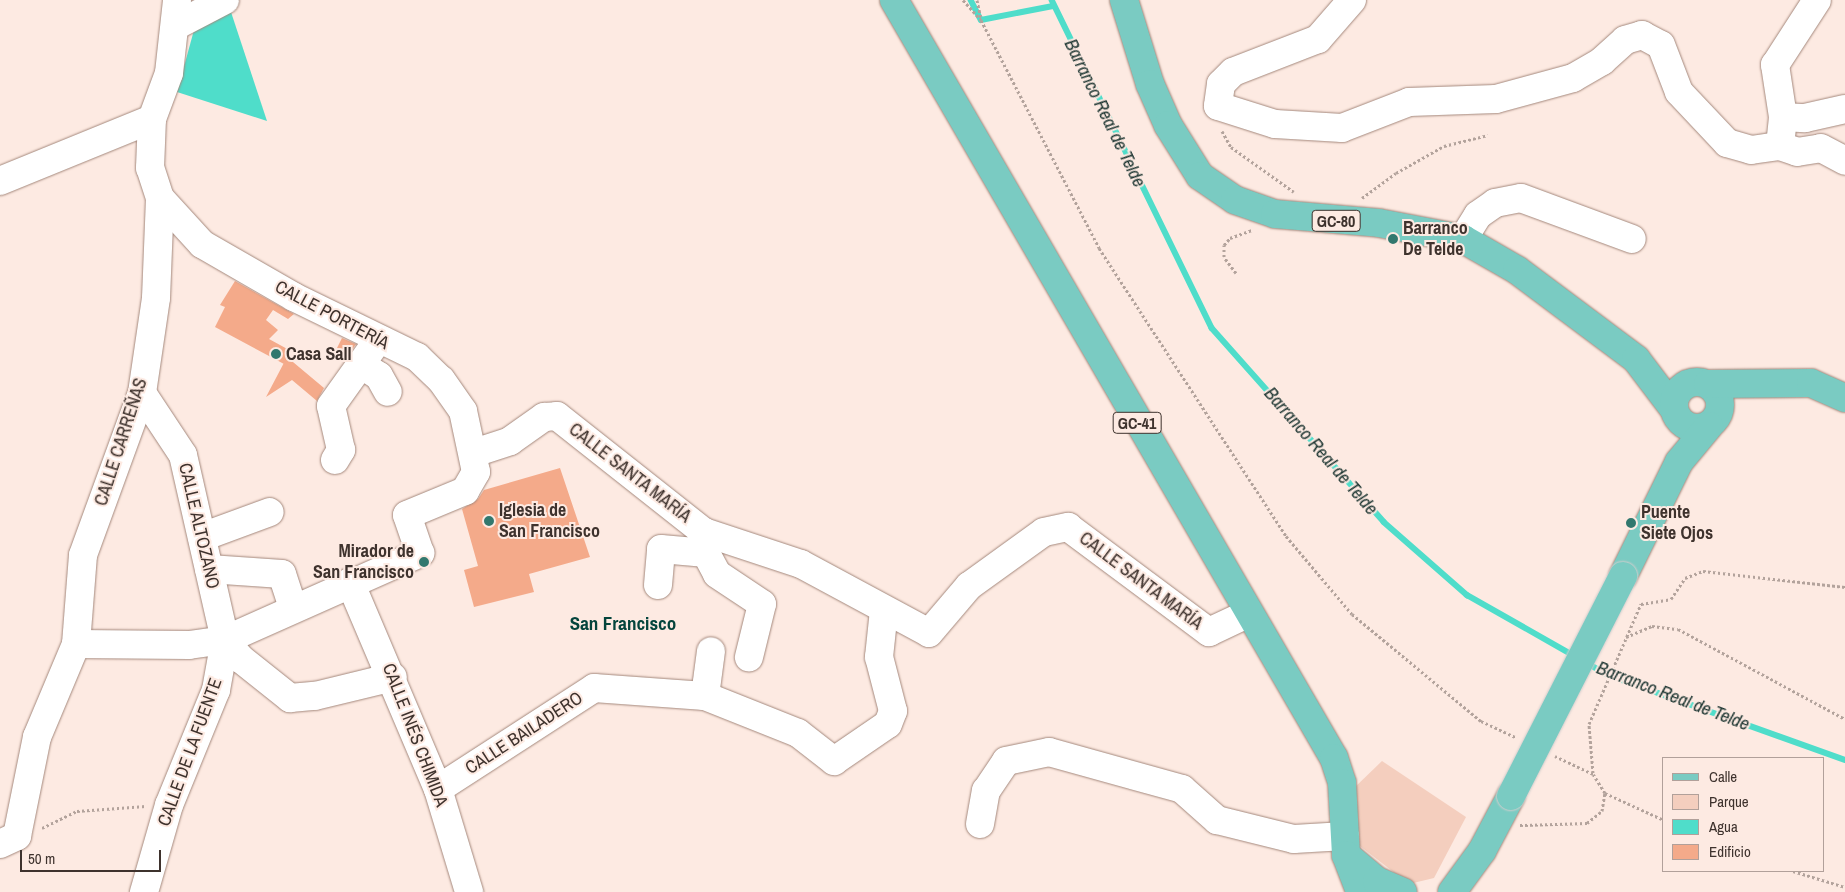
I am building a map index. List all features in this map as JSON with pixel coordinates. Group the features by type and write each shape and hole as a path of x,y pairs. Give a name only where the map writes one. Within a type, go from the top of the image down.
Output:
{"main road":[{"name":"GC-41","path":"894,0 1247,614 1334,758 1342,784 1346,846 1360,892"},
{"name":"GC-80","path":"1124,0 1150,84 1168,125 1200,176 1228,196 1275,214 1379,223 1463,239 1516,270 1636,359 1701,383"},
{"name":"GC-80","path":"1636,359 1676,413"},
{"path":"1679,462 1676,413 1677,394 1701,383 1811,382 1845,398"},
{"path":"1701,383 1720,401 1714,420"},
{"path":"1452,892 1482,851 1496,825 1679,462 1714,420 1745,398 1782,383"},
{"path":"1676,413 1688,427 1714,420"},
{"path":"1346,846 1377,881 1403,892"},
{"path":"1477,892 1482,851"}],"street":[{"path":"177,12 225,0"},
{"path":"1352,0 1318,39 1234,72 1221,84 1218,106 1275,124 1342,128 1409,102 1496,99 1573,78 1602,61 1625,40 1642,35 1661,45 1679,92 1714,133 1727,143 1751,150 1780,146 1797,152 1821,148 1845,161"},
{"path":"1780,146 1783,117 1775,65 1817,0"},
{"name":"CALLE CARREÑAS","path":"8,840 38,737 76,644 83,555 142,393 156,298 160,198 150,168 152,119 169,73 177,12"},
{"path":"1783,117 1805,118 1845,109"},
{"path":"0,181 152,119"},
{"name":"CALLE PORTERÍA","path":"160,198 202,244 378,340 417,357 441,380 463,411 474,453 476,472 465,491 407,515 420,553 350,582"},
{"path":"1463,239 1478,215 1495,203 1521,198 1632,239"},
{"path":"335,460 341,450 331,406 378,340"},
{"path":"362,365 379,376 388,392"},
{"name":"CALLE ALTOZANO","path":"142,393 183,455 225,640"},
{"name":"CALLE SANTA MARÍA","path":"474,453 510,441 544,417 557,416 704,532 801,564 929,633 969,586 1044,532 1068,526 1209,632 1247,614"},
{"path":"202,536 270,512"},
{"name":"CALLE SANTA MARÍA","path":"658,585 661,549 698,552 704,532"},
{"name":"CALLE SANTA MARÍA","path":"704,532 707,555 717,574 762,604 749,657"},
{"path":"209,569 282,574 293,606"},
{"path":"76,644 189,645 225,640 293,606 350,582"},
{"name":"CALLE INÉS CHIMIDA","path":"350,582 393,677 438,789 469,892"},
{"name":"CALLE BAILADERO","path":"438,789 594,688 705,696 798,733 834,761 888,724 894,711 879,658 884,610"},
{"path":"225,640 241,659 290,698 315,696 393,677"},
{"name":"CALLE DE LA FUENTE","path":"144,892 170,805 216,690 225,640"},
{"path":"705,696 711,651"},
{"path":"980,824 986,791 1006,761 1049,752 1182,789 1217,820 1294,840 1346,846"}],"path":[{"path":"963,0 981,20"},
{"path":"976,0 981,20 1099,248 1286,536 1352,614 1481,721 1524,741"},
{"path":"1218,106 1214,118 1232,147 1285,188 1301,194"},
{"path":"1356,202 1396,173 1444,146 1488,135"},
{"path":"1236,273 1224,257 1224,245 1240,233 1262,231"},
{"path":"1662,819 1605,793 1593,774 1589,724 1641,604 1671,599 1685,578 1703,572 1845,587"},
{"path":"1626,637 1652,626 1678,629 1845,719"},
{"path":"1550,753 1593,774"},
{"path":"1496,825 1587,823 1602,811 1605,793"},
{"path":"8,840 77,811 170,805"},
{"path":"1796,872 1845,888"}],"green space":[{"path":"1382,761 1466,817 1434,878 1409,884 1360,846 1352,790"}],"water":[{"path":"231,12 267,121 177,92 194,30"}],"building":[{"path":"235,281 294,314 288,319 273,310 266,320 278,330 269,339 291,351 284,364 215,327 225,307 220,305"},
{"path":"342,338 356,344 349,354 337,348"},
{"path":"287,357 324,388 317,401 292,380 266,397"},
{"path":"560,468 590,557 529,574 534,592 474,607 464,570 478,566 462,509 478,499 484,490"}],"waterway":[{"name":"Barranco Real de Telde","path":"971,0 981,20 1053,6"},
{"name":"Barranco Real de Telde","path":"1052,0 1212,328 1384,522 1467,595 1575,656"},
{"name":"Barranco Real de Telde","path":"1587,663 1608,675 1845,760"}],"place":[{"name":"Barranco De Telde","path":"1393,239"},
{"name":"Casa Sall","path":"276,354"},
{"name":"Iglesia de San Francisco","path":"489,521"},
{"name":"Puente Siete Ojos","path":"1631,523"},
{"name":"Mirador de San Francisco","path":"424,562"}],"district":[{"name":"San Francisco","path":"623,624"}]}
